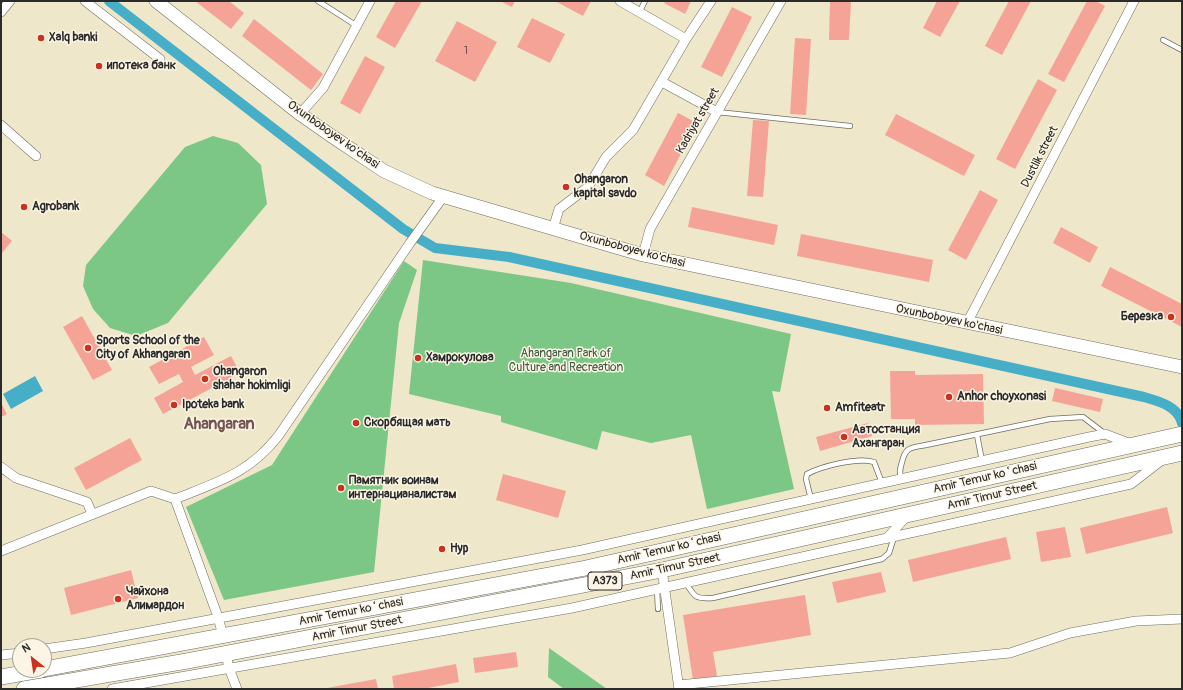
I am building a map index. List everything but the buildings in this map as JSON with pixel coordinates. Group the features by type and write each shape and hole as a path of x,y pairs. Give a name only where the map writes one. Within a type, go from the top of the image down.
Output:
{"highway":[{"name":"Amir Temur koʻchasi","path":"52,668 586,568 1182,434"},
{"name":"Amir Timur Street","path":"24,689 227,661 662,570 1182,453"},
{"path":"223,636 227,661"},
{"path":"1,677 12,675"}],"main road":[{"name":"Oxunboboyev ko'chasi","path":"156,1 300,114 384,171 422,190 643,255 1182,367"},
{"name":"Oxunboboyev ko'chasi","path":"1166,364 1182,372"}],"street":[{"path":"1,12 10,1"},
{"path":"85,1 160,59"},
{"path":"300,114 323,88 370,1"},
{"path":"620,1 640,11 686,39"},
{"path":"553,229 559,209 588,187 606,157 633,130 686,39 711,1"},
{"name":"Kadriyat street","path":"643,255 650,229 781,1"},
{"name":"Dustlik street","path":"967,323 1134,1"},
{"path":"662,82 717,112"},
{"path":"1,125 36,156"},
{"path":"1,551 151,491 175,499 223,480 256,461 269,449 422,225 443,197"},
{"path":"52,648 86,643 218,617 582,550 901,478 1105,434 1132,445"},
{"path":"112,689 227,661 542,614 661,589 1131,484 1167,456"},
{"path":"1,467 16,478 87,502 92,514"},
{"path":"175,499 218,617 223,636"},
{"path":"890,538 907,516"},
{"path":"662,570 661,589 679,687 1010,653 1070,633 1136,621 1182,620"},
{"path":"1,656 12,654"},
{"path":"227,661 237,689"}],"lane":[{"path":"318,1 357,26"},
{"path":"640,11 645,1"},
{"path":"1163,40 1182,50"},
{"path":"717,112 850,126"},
{"path":"901,478 899,472 905,452 908,448 1050,419 1083,417 1105,434"},
{"path":"977,435 982,461"},
{"path":"811,499 806,479 807,474 843,463 866,459 874,462 882,483"},
{"path":"686,583 693,595 699,599 713,598 882,559 888,553 890,538"},
{"path":"658,610 661,589"}],"green space":[{"path":"213,136 238,143 261,165 267,204 168,323 136,336 110,328 93,309 83,286 86,265 185,147"},
{"name":"Ahangaran Park of Culture and Recreation","path":"423,260 571,283 791,334 780,392 772,391 794,489 707,509 691,435 651,443 602,431 597,450 501,422 501,416 409,394"},
{"path":"404,261 417,270 399,323 374,572 224,600 186,507 272,465"},
{"path":"549,648 607,689 564,689 548,677"}],"water":[{"path":"35,376 43,391 11,409 3,394"}],"waterway":[{"path":"109,1 403,229 435,248 509,257 1144,397 1172,408 1180,417 1182,423"}],"place":[{"name":"Xalq banki","path":"41,38"},
{"name":"ипотека банк","path":"99,66"},
{"name":"Ohangaron kapital savdo","path":"566,187"},
{"name":"Agrobank","path":"24,207"},
{"name":"Березка","path":"1171,317"},
{"name":"Sports School of the City of Akhangaran","path":"88,348"},
{"name":"Хамрокулова","path":"418,358"},
{"name":"Ohangaron shahar hokimligi","path":"205,379"},
{"name":"Anhor choyxonasi","path":"949,397"},
{"name":"Ipoteka bank","path":"174,405"},
{"name":"Amfiteatr","path":"827,408"},
{"name":"Скорбящая мать","path":"356,423"},
{"name":"Автостанция Ахангаран","path":"844,437"},
{"name":"Памятник воинам интернацианалистам","path":"341,488"},
{"name":"Нур","path":"442,549"},
{"name":"Чайхона Алимардон","path":"118,599"}],"district":[{"name":"Ahangaran","path":"219,425"}]}
